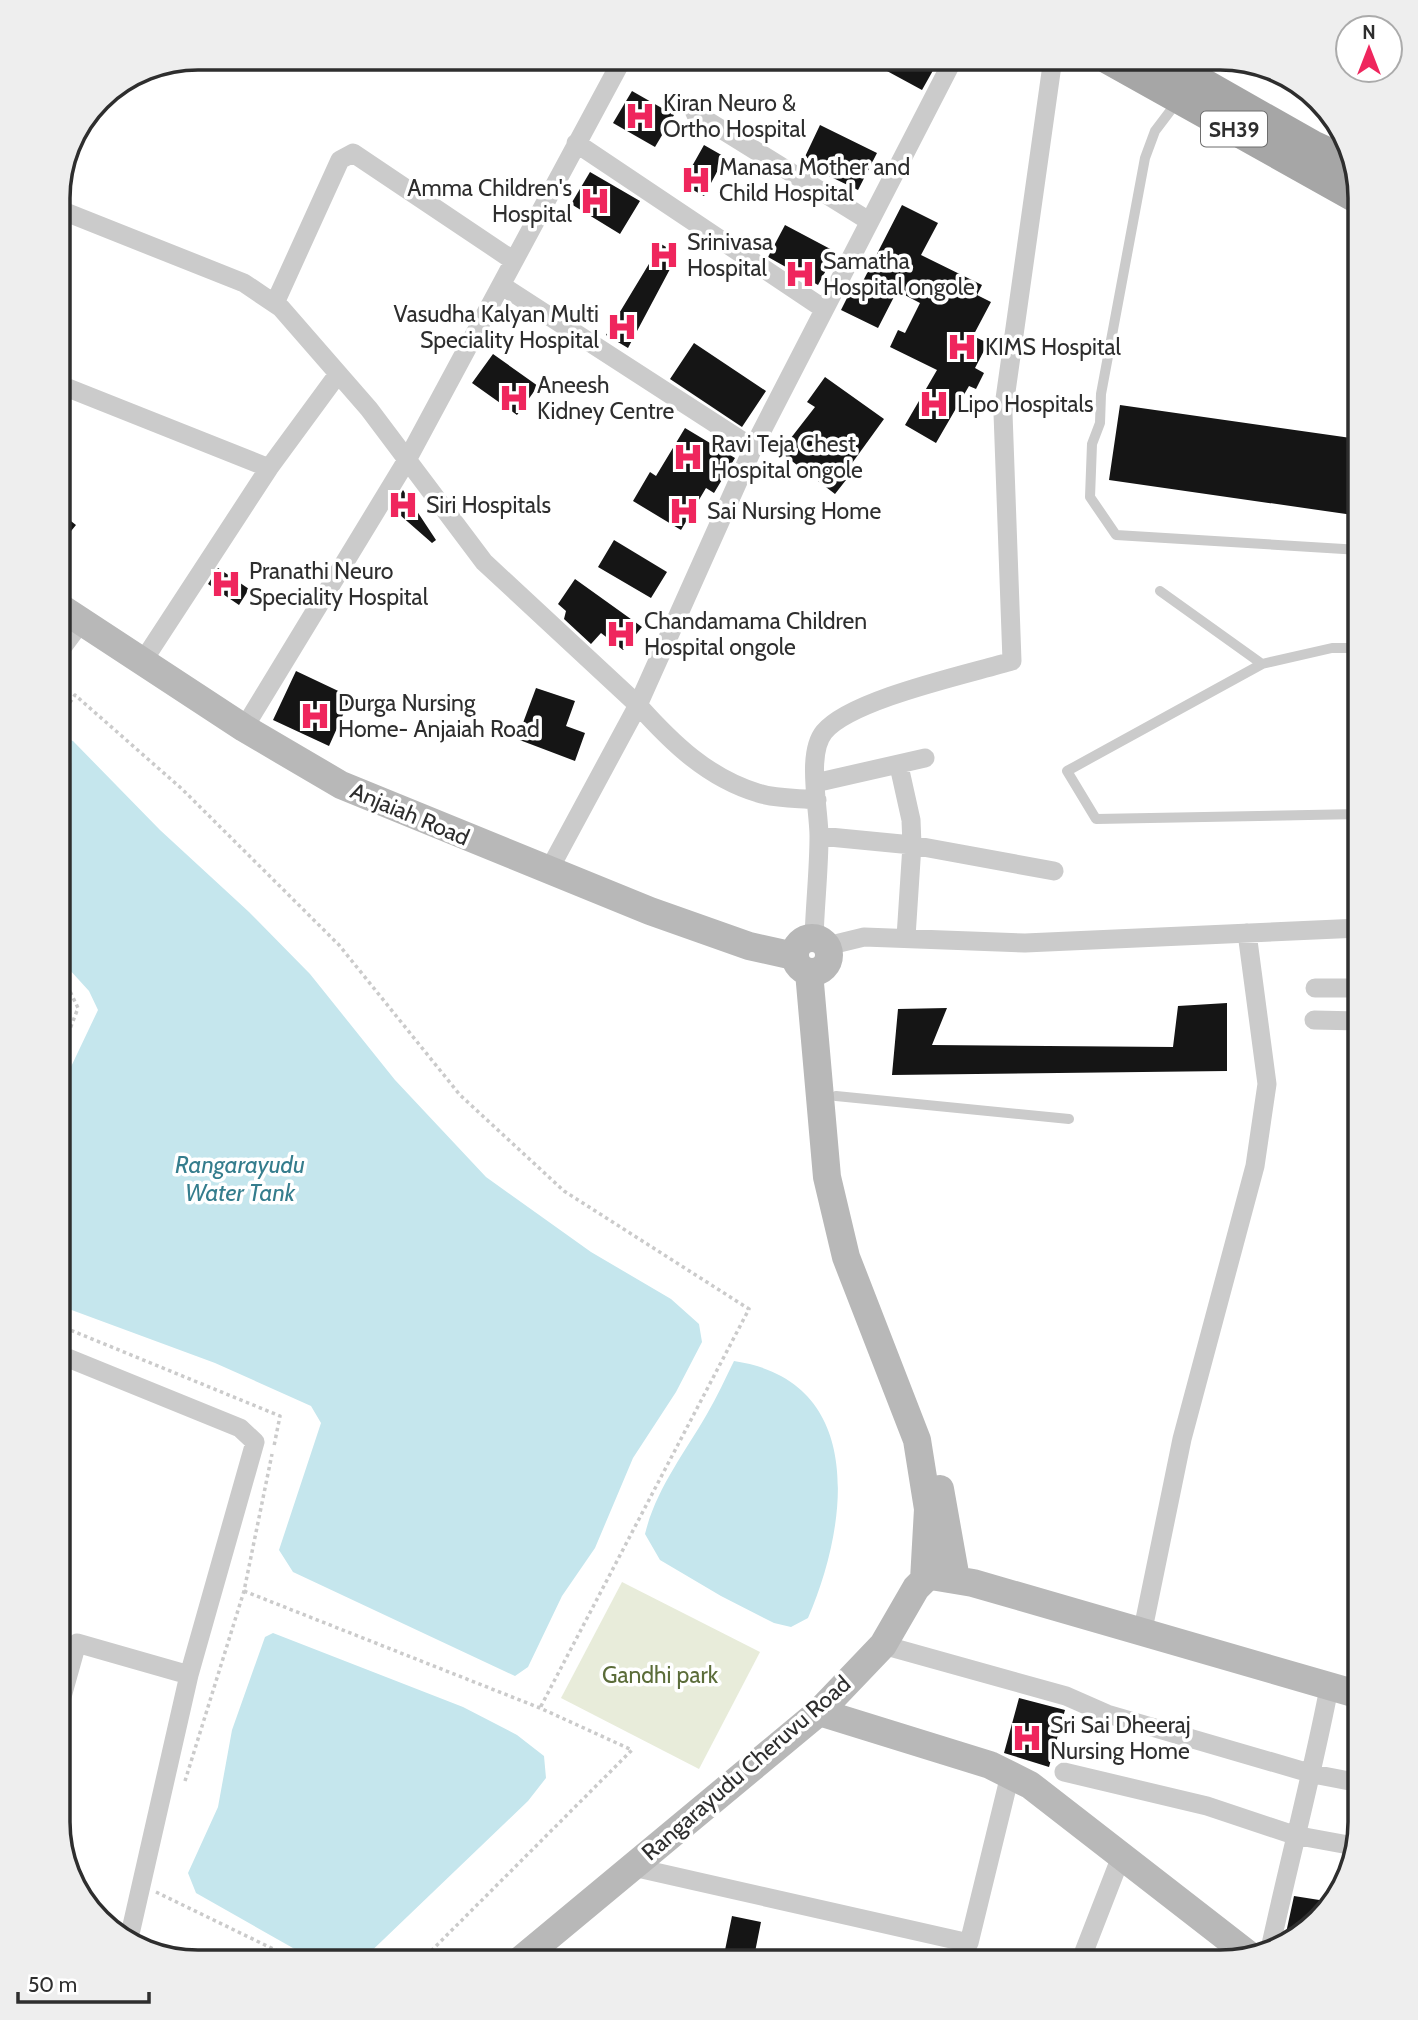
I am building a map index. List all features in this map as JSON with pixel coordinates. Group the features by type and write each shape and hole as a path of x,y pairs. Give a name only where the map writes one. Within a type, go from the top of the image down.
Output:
{"main road":[{"name":"SH39","path":"1139,70 1185,88 1342,160"},
{"name":"SH39","path":"1168,70 1185,88 1348,191"}],"street":[{"path":"244,728 407,460 616,70"},
{"path":"549,870 638,705 752,448 948,70"},
{"path":"1051,70 1003,413 1013,661 876,702 840,718 824,732 818,747 816,791 819,836 814,956 827,1177 846,1257 917,1440 928,1509 924,1580 940,1576 956,1579 1348,1692"},
{"path":"695,113 869,221"},
{"path":"576,143 824,309"},
{"path":"275,303 340,160 353,153 514,261"},
{"path":"70,214 244,283 275,303 338,374 484,562 687,754 721,779 760,794 816,791 925,758"},
{"path":"501,285 752,448"},
{"path":"143,661 269,468 338,374"},
{"path":"70,389 269,468"},
{"name":"Anjaiah Road","path":"70,614 244,728 373,800 749,946 814,956"},
{"path":"70,637 82,621"},
{"path":"899,766 911,820 906,937"},
{"path":"819,836 912,845 1054,871"},
{"path":"814,956 864,937 1025,943 1348,929"},
{"path":"1142,1634 1182,1439 1257,1153 1267,1084 1247,933"},
{"path":"814,956 836,1096 846,1187 865,1268 929,1443 956,1579"},
{"path":"1315,988 1348,988"},
{"path":"1314,1020 1348,1021"},
{"path":"70,1359 240,1428 255,1442 189,1675 131,1930"},
{"name":"Rangarayudu Cheruvu Road","path":"533,1950 819,1712 883,1645 916,1588 924,1580"},
{"path":"70,1668 77,1643 189,1675"},
{"path":"883,1645 1066,1696 1107,1714 1313,1774 1348,1781"},
{"path":"1272,1939 1294,1835 1313,1774 1328,1688"},
{"path":"819,1712 990,1765 1030,1786 1122,1854 1241,1948"},
{"path":"1064,1772 1207,1806 1294,1835 1346,1845"},
{"path":"633,1867 969,1944 1010,1775"},
{"path":"1085,1950 1122,1854"}],"lane":[{"path":"1185,88 1155,131 1145,158 1101,394 1100,422 1092,444 1090,498 1116,535 1348,549"},
{"path":"1160,591 1262,664"},
{"path":"1348,648 1332,648 1262,664 1067,771 1096,819 1348,814"},
{"path":"836,1096 1069,1119"}],"path":[{"path":"70,702 75,695 182,789 339,944 460,1095 555,1182 749,1309 540,1708"},
{"path":"70,991 78,1008 70,1029"},
{"path":"184,1786 244,1591 540,1708 632,1750 432,1950"},
{"path":"151,1890 275,1950"}],"green space":[{"name":"Gandhi park","path":"622,1582 760,1652 699,1769 561,1698"}],"water":[{"name":"Rangarayudu Water Tank","path":"70,740 310,974 395,1080 486,1177 591,1252 671,1299 699,1324 702,1342 676,1392 633,1458 595,1548 562,1596 528,1667 515,1676 293,1572 279,1550 321,1423 311,1406 215,1363 70,1309 70,1069 98,1010 89,991 70,970"},
{"path":"734,1361 777,1374 808,1397 827,1427 836,1462 837,1502 832,1542 822,1581 808,1618 791,1627 774,1623 721,1596 660,1560 645,1534 663,1487 711,1408"},
{"path":"273,1633 463,1707 517,1735 544,1756 546,1778 528,1801 373,1950 296,1950 196,1893 188,1873 218,1807 232,1730 265,1637"}],"building":[{"path":"885,70 933,70 922,90"},
{"path":"632,91 674,115 655,147 613,123"},
{"path":"820,125 877,153 858,190 802,163"},
{"path":"704,145 725,157 704,196 682,184"},
{"path":"590,172 640,201 620,234 571,204"},
{"path":"902,205 938,223 921,255 982,285 977,295 991,302 973,336 988,343 975,368 984,373 976,389 969,386 936,443 905,425 937,370 890,347 898,330 905,333 920,303 897,291 878,328 841,310 855,282 861,285"},
{"path":"785,225 836,252 818,285 768,257"},
{"path":"661,244 678,254 628,348 606,335"},
{"path":"694,343 766,391 742,427 670,379"},
{"path":"493,354 538,386 517,415 472,383"},
{"path":"825,377 884,419 842,477 846,480 835,494 780,452 815,407 807,402"},
{"path":"1120,405 1348,438 1348,514 1109,480"},
{"path":"685,428 735,458 714,493 706,488 681,530 633,501 650,472 656,476"},
{"path":"403,490 436,540 432,543 392,508"},
{"path":"70,520 76,525 70,532"},
{"path":"614,540 667,572 651,598 598,567"},
{"path":"218,568 249,589 239,605 208,584"},
{"path":"575,579 642,627 623,650 601,633 591,644 564,619 566,611 558,604"},
{"path":"296,671 351,697 329,746 273,720"},
{"path":"536,688 575,701 566,726 585,733 575,761 517,739"},
{"path":"1227,1003 1227,1071 892,1075 898,1009 947,1008 932,1045 1173,1047 1178,1006"},
{"path":"1019,1698 1065,1710 1049,1767 1004,1753"},
{"path":"1294,1896 1322,1900 1311,1913 1286,1932"},
{"path":"732,1916 761,1922 755,1950 725,1950"}],"place":[{"name":"Kiran Neuro & Ortho Hospital","path":"640,116"},
{"name":"Manasa Mother and Child Hospital","path":"696,180"},
{"name":"Amma Children's Hospital","path":"595,201"},
{"name":"Srinivasa Hospital","path":"664,255"},
{"name":"Samatha Hospital ongole","path":"800,274"},
{"name":"Vasudha Kalyan Multi Speciality Hospital","path":"622,327"},
{"name":"KIMS Hospital","path":"962,347"},
{"name":"Aneesh Kidney Centre","path":"514,398"},
{"name":"Lipo Hospitals","path":"934,404"},
{"name":"Ravi Teja Chest Hospital ongole","path":"688,457"},
{"name":"Siri Hospitals","path":"403,505"},
{"name":"Sai Nursing Home","path":"684,511"},
{"name":"Pranathi Neuro Speciality Hospital","path":"226,584"},
{"name":"Chandamama Children Hospital ongole","path":"621,634"},
{"name":"Durga Nursing Home- Anjaiah Road","path":"315,716"},
{"name":"Sri Sai Dheeraj Nursing Home","path":"1027,1738"}]}
